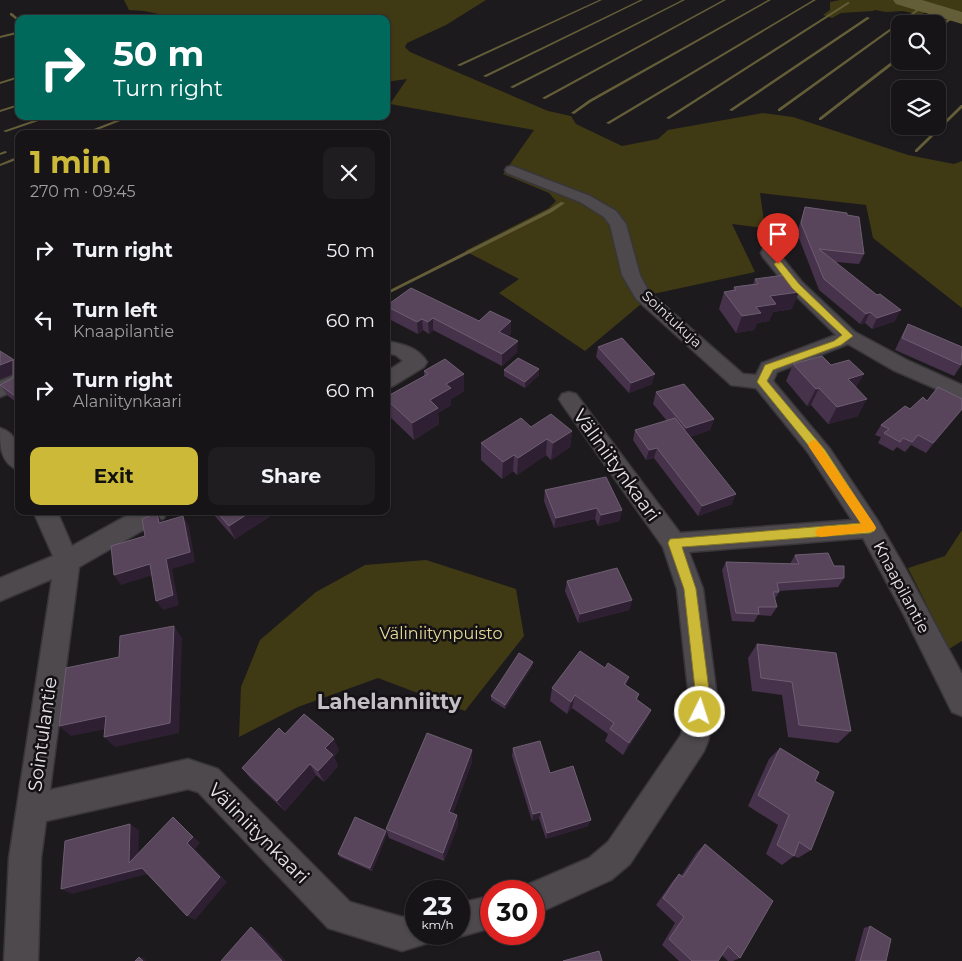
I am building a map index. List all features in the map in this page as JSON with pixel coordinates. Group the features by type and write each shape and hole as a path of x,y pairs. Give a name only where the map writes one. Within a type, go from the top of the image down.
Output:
{"street":[{"name":"Sointukuja","path":"512,170 585,199 610,214 618,224 631,275 642,295 727,368 738,380 762,382"},
{"path":"769,253 796,286 848,336 900,365 962,393"},
{"path":"762,382 769,368 837,343 848,336"},
{"path":"390,348 402,350 417,362 390,379"},
{"path":"0,390 15,382"},
{"name":"Knaapilantie","path":"762,382 821,453 870,528 892,566 962,702"},
{"name":"Väliniitynkaari","path":"545,894 600,870 619,854 694,741 703,698 690,589 674,543 569,399"},
{"path":"0,436 15,457"},
{"path":"47,515 67,561"},
{"path":"0,590 67,561 149,515"},
{"path":"674,543 870,528"},
{"name":"Sointulantie","path":"21,961 25,858 67,561"},
{"name":"Väliniitynkaari","path":"31,809 188,774 207,780 340,916 405,933"}],"green space":[{"path":"124,0 486,0 446,25 407,43 405,47 410,52 548,111 571,116 576,124 622,146 658,139 668,130 763,113 793,117 908,155 954,164 962,161 962,308 873,238 866,205 760,193 765,228 732,224 755,272 653,294 585,351 499,293 519,279 465,251 549,208 556,201 549,193 503,174 534,130 390,104 407,79 390,81 390,15 164,15 129,10"},
{"path":"840,0 962,0 962,23 950,16 929,11 920,15 903,11 886,12 875,10 841,13 832,18 823,15 830,10 830,2"},
{"path":"962,530 962,641 949,649 908,568 945,556"},
{"name":"Väliniitynpuisto","path":"426,560 516,589 524,636 465,711 378,678 298,707 239,737 241,687 260,640 316,592 365,565"}],"building":[{"path":"805,207 847,213 847,215 859,217 864,254 819,249 877,295 880,294 901,310 877,318 870,312 866,314 824,279 801,223"},
{"path":"785,275 799,292 770,296 776,304 756,307 761,313 742,316 724,292 736,290 734,287 758,284 755,279"},
{"path":"411,288 479,321 490,311 511,321 499,332 518,341 502,354 433,318 428,322 422,319 417,322 390,308 390,303"},
{"path":"908,324 962,347 961,365 902,338"},
{"path":"622,338 655,374 631,383 598,347"},
{"path":"0,351 15,360 15,396 0,385 13,378 13,360 0,365"},
{"path":"822,356 831,365 849,360 864,374 848,379 867,399 837,407 819,388 816,389 793,364"},
{"path":"518,358 539,369 525,382 504,370"},
{"path":"445,359 464,374 446,384 451,388 430,400 438,408 412,423 390,403 390,395 428,374 424,371"},
{"path":"684,384 714,419 686,428 656,392"},
{"path":"938,387 962,399 962,409 933,443 918,435 912,442 903,438 900,442 884,433 889,429 881,425 905,406 910,409 923,397 927,401"},
{"path":"551,414 572,431 553,443 547,439 518,458 514,455 503,462 481,443 521,418 531,427"},
{"path":"675,418 736,494 702,506 657,448 649,450 635,430"},
{"path":"606,477 622,510 601,515 597,508 556,518 545,490"},
{"path":"157,515 159,523 183,516 190,552 166,559 173,595 156,601 150,564 114,575 111,546 145,536 142,519"},
{"path":"219,515 246,515 229,526"},
{"path":"828,553 834,566 844,566 844,578 777,583 779,592 773,592 777,607 758,607 759,614 736,613 726,562 799,564 795,555"},
{"path":"617,568 632,600 580,614 567,581"},
{"path":"174,626 170,723 104,737 106,716 59,726 66,668 119,657 120,636"},
{"path":"757,644 836,653 851,731 799,725 792,682 761,678"},
{"path":"580,651 605,668 608,663 629,677 624,684 639,694 636,699 651,710 629,743 610,729 614,723 575,695 571,702 552,688"},
{"path":"519,653 533,662 505,705 491,696"},
{"path":"304,714 334,739 325,748 333,755 318,771 310,764 277,801 242,768 279,728 285,734"},
{"path":"427,733 472,750 449,812 457,815 443,853 386,829"},
{"path":"540,741 550,773 573,766 591,820 547,833 541,812 533,814 513,748"},
{"path":"780,748 819,772 815,781 834,792 811,850 799,842 794,856 777,845 789,815 758,795"},
{"path":"173,817 193,837 187,843 220,877 187,916 142,868 61,889 65,841 130,824 129,863"},
{"path":"355,817 386,831 370,868 338,854"},
{"path":"705,844 773,901 740,958 728,946 718,961 692,961 669,939 684,917 663,898 679,874 683,877"},
{"path":"870,926 891,939 886,961 860,961"},
{"path":"251,927 282,961 221,961"},
{"path":"599,951 602,961 563,961"},
{"path":"139,957 143,961 135,961"}],"waterway":[{"path":"459,65 601,0"},
{"path":"485,76 642,0"},
{"path":"512,87 684,0"},
{"path":"544,98 725,0"},
{"path":"573,113 590,101 770,0"},
{"path":"608,123 815,0"},
{"path":"902,0 962,18"},
{"path":"668,118 849,3"},
{"path":"779,110 924,6"},
{"path":"11,14 15,18"},
{"path":"946,22 955,15"},
{"path":"731,110 868,18"},
{"path":"0,37 15,33"},
{"path":"820,119 891,64"},
{"path":"0,83 15,78"},
{"path":"0,111 15,106"},
{"path":"916,151 962,106"},
{"path":"5,131 39,120"},
{"path":"94,130 120,120"},
{"path":"0,154 5,152"},
{"path":"0,165 15,159"},
{"path":"390,292 563,203"}],"slow traffic":[{"path":"813,444 821,453 870,528 821,532"}],"district":[{"name":"Lahelanniitty","path":"389,702"}],"route":[{"path":"700,712 703,698 690,589 674,543 870,528 821,453 762,382 769,368 837,343 848,336 796,286 778,264"}]}
